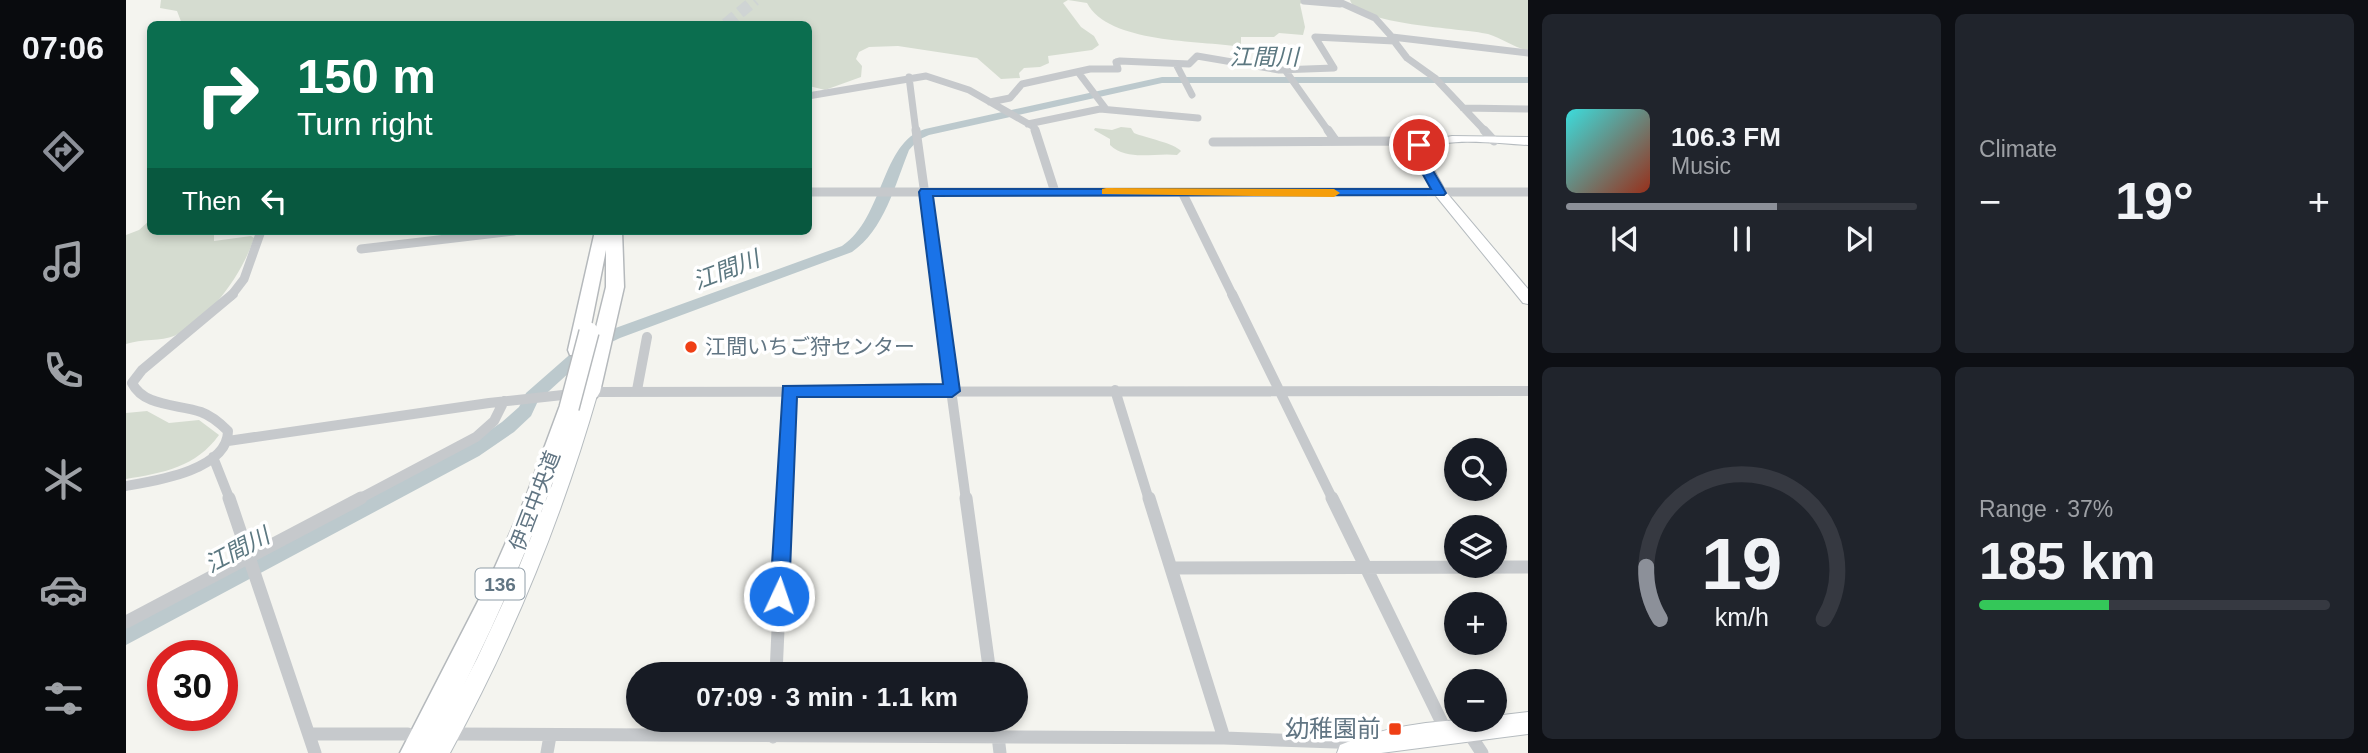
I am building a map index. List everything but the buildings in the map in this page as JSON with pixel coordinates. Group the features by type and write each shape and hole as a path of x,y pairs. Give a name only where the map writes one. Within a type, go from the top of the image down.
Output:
{"highway":[{"name":"136","path":"569,396 591,334 607,235"},
{"path":"569,396 596,366 591,334 617,273 608,235"},
{"name":"伊豆中央道","path":"409,747 492,602 526,530 591,334"},
{"name":"伊豆中央道","path":"425,753 453,701 533,531 569,396"}],"main road":[{"path":"1528,141 1450,141 1419,145 1418,155 1440,193 1528,299"},
{"path":"438,753 522,582 556,498 569,396"},
{"path":"1507,725 1528,723"},
{"path":"1348,753 1370,744 1450,732"}],"street":[{"path":"1335,0 1379,21 1407,58 1437,80 1494,141"},
{"path":"1304,1 1343,5"},
{"path":"990,102 1010,98 1021,85 1090,69 1118,69 1116,62 1120,61 1191,64 1195,57 1201,57 1285,70 1334,68 1315,37 1393,39 1528,53"},
{"path":"1176,64 1192,94"},
{"path":"1285,70 1335,140"},
{"path":"1078,72 1106,109"},
{"path":"812,95 909,77 930,76 969,90 1034,127 1055,192"},
{"path":"909,77 920,141 987,662"},
{"path":"1463,108 1528,109"},
{"path":"1028,124 1106,109 1198,118"},
{"path":"1213,142 1406,141 1419,145"},
{"path":"812,192 1528,192"},
{"path":"1182,192 1367,568 1444,707"},
{"path":"228,440 228,431 212,416 191,407 146,399 136,394 132,383 142,370 232,295 244,279 260,235"},
{"path":"361,249 480,235"},
{"path":"638,390 647,337"},
{"path":"126,486 181,473 212,457 228,440 510,400 638,390 1528,391"},
{"path":"777,662 789,390"},
{"path":"1115,390 1224,738"},
{"path":"126,622 250,559 476,437 494,421 510,400"},
{"path":"212,457 217,462 315,753"},
{"path":"1172,568 1528,567"},
{"path":"773,732 773,737"},
{"path":"1458,732 1482,753"},
{"path":"309,734 409,747"},
{"path":"454,734 773,737 999,745 1224,738 1338,740 1370,744"},
{"path":"547,753 550,736"}],"shaded area":[{"path":"161,0 1068,0 1063,3 1099,45 1092,50 1048,56 1049,63 1040,67 1024,68 1019,73 1020,78 1001,79 977,58 898,46 869,47 859,52 856,59 862,66 861,77 825,90 812,87 812,21 181,21 177,11 160,8"},
{"path":"1068,0 1305,0 1300,4 1305,27 1303,35 1279,33 1274,37 1241,37 1241,47 1180,41 1134,33 1114,26 1098,16 1087,3"},
{"path":"1350,0 1528,0 1528,50 1488,34 1412,24 1371,15 1357,8"},
{"path":"1131,128 1134,133 1166,143 1181,151 1177,155 1133,155 1117,150 1110,145 1110,139 1094,130"},
{"path":"147,223 147,235 214,235 214,241 251,236 254,238 233,280 200,319 174,336 126,344 126,235 139,230"},
{"path":"147,411 169,423 199,420 219,435 200,455 178,467 126,479 126,413"}],"waterway":[{"name":"江間川","path":"126,635 473,451 508,427 525,411 532,397 588,347 615,334 847,249 859,241 872,224 904,149 914,138 925,132 1162,80 1528,80"}],"tunnel":[{"path":"730,21 755,0"}],"slow traffic":[{"path":"1106,191 1334,193"}],"place":[{"name":"江間いちご狩センター","path":"691,347"},
{"name":"幼稚園前","path":"1395,729"}],"route":[{"path":"779,596 789,390 952,391 926,192 1440,193 1418,155 1419,145"}]}
